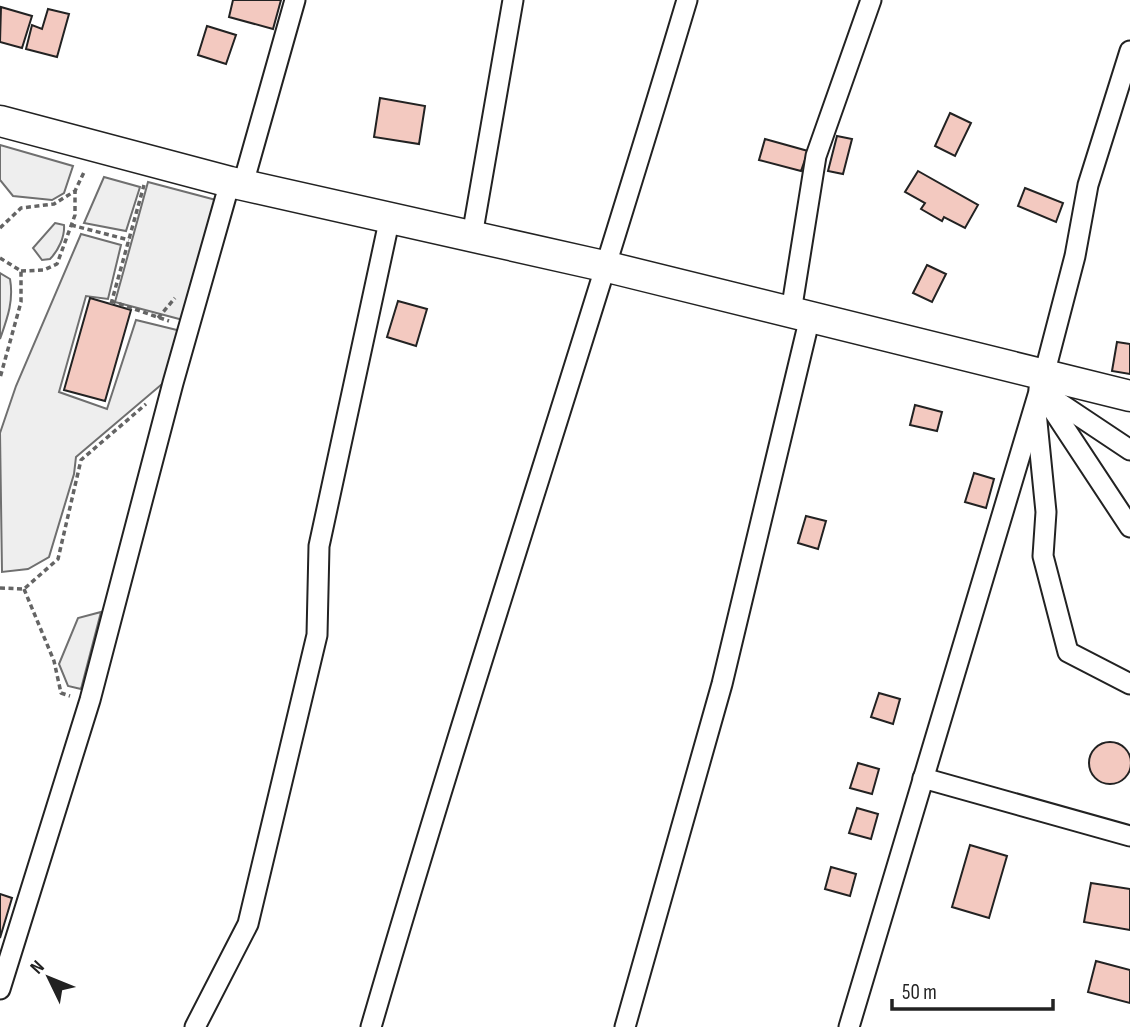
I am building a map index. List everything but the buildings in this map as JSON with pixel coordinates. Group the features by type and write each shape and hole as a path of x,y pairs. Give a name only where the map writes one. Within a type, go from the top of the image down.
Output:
{"main road":[{"path":"0,121 237,183 608,267 801,314 1039,389 1130,396"}],"street":[{"path":"0,989 90,700 189,327 295,0"},
{"path":"472,236 513,0"},
{"path":"371,1027 420,859 608,267 687,0"},
{"path":"625,1027 722,684 801,314 816,156 871,0"},
{"path":"849,1027 1039,389 1075,257 1088,185 1130,51"},
{"path":"195,1027 248,924 317,635 319,545 390,217"},
{"path":"1039,389 1130,450"},
{"path":"1039,389 1130,527"},
{"path":"1039,389 1046,512 1043,556 1068,652 1130,684"},
{"path":"923,778 1130,836"}],"path":[{"path":"0,258 21,271 44,271 57,264 75,215 75,191 90,161"},
{"path":"147,175 111,303 189,327"},
{"path":"0,228 21,208 54,204 75,191"},
{"path":"71,225 129,240"},
{"path":"0,378 21,302 21,271"},
{"path":"0,587 24,589 58,559 82,460 173,383"},
{"path":"24,589 54,661 61,693 90,700"}],"shaded area":[{"path":"0,145 73,166 64,193 52,200 13,196 0,180"},
{"path":"104,177 140,187 126,231 84,223"},
{"path":"148,182 216,200 183,320 115,302"},
{"path":"55,223 64,225 62,239 50,259 42,260 33,248"},
{"path":"81,234 121,245 108,299 86,296 59,392 107,409 136,320 181,331 168,379 76,457 74,474 49,557 28,569 2,572 0,433 16,386"},
{"path":"0,273 10,279 11,295 0,339"},
{"path":"101,612 81,689 68,686 59,664 78,618"}]}
